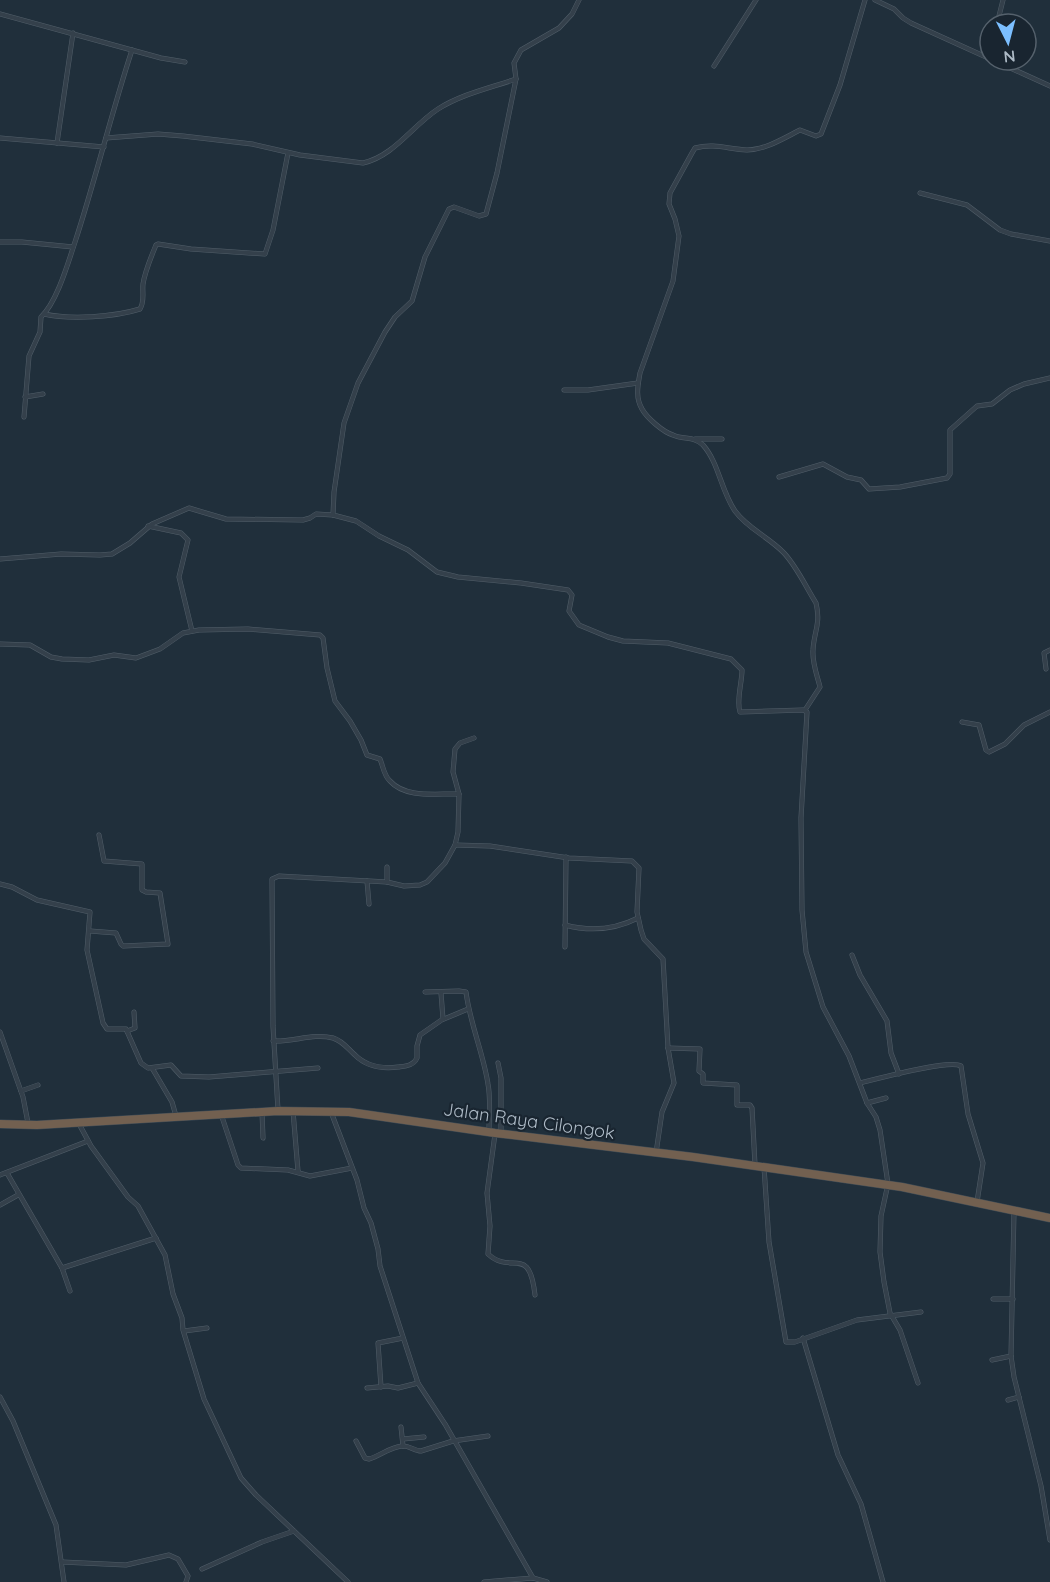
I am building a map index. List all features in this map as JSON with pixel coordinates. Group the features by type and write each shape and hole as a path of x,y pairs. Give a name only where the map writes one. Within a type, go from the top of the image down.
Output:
{"highway":[{"name":"Jalan Raya Cilongok","path":"0,1124 331,1110 755,1165 888,1185 1050,1218"}],"street":[{"path":"333,515 344,423 358,383 385,332 395,317 412,301 424,257 449,209 454,207 479,216 486,214 498,172 516,79 514,63 521,50 559,28 572,14 579,0"},
{"path":"714,66 756,0"},
{"path":"722,439 694,439 670,434 646,414 638,394 640,373 673,281 679,236 669,204 670,193 695,148 716,145 750,150 800,130 816,136 821,134 840,85 865,0"},
{"path":"875,0 894,9 910,23 978,55"},
{"path":"0,14 185,62"},
{"path":"57,143 73,33"},
{"path":"24,417 29,356 40,332 40,318 68,267 94,186 132,50"},
{"path":"1017,72 1050,86"},
{"path":"106,138 158,134 252,144 288,153 363,163 371,161 394,147 439,109 476,92 516,79"},
{"path":"0,138 104,147"},
{"path":"44,314 60,318 74,318 140,309 143,304 143,282 152,253 158,244 264,255 273,230 288,153"},
{"path":"920,193 967,205 1000,230 1050,241"},
{"path":"0,242 73,247"},
{"path":"778,477 823,464 847,477 861,480 869,489 900,487 947,478 950,474 950,430 977,406 992,404 1010,390 1024,384 1050,378"},
{"path":"564,390 588,390 638,383"},
{"path":"25,397 43,394"},
{"path":"694,439 704,447 712,459 735,511 746,523 784,553 816,603 818,630 813,650 815,672 820,687 805,710 807,722 801,809 802,910 805,946 810,970 823,1007 849,1056 880,1130 888,1185 881,1215 880,1252 891,1315 900,1330 918,1383"},
{"path":"0,559 61,554 112,554 130,543 148,526 177,512 192,508 226,519 303,520 310,519 316,514 333,515 356,521 379,536 408,550 437,572 458,577 486,578 568,590 572,595 569,611 575,622 608,637 623,641 668,643 731,659 742,670 738,708 740,712 805,710"},
{"path":"148,526 181,533 188,540 180,577 192,631"},
{"path":"0,644 34,646 51,657 62,660 89,660 114,655 136,658 160,649 183,633 192,631 248,629 321,636 335,701 361,740 367,755 380,759 388,779 399,788 426,794 459,794"},
{"path":"1047,669 1044,652 1050,650"},
{"path":"962,722 980,726 988,752 1005,744 1024,725 1050,712"},
{"path":"278,1111 273,1041 272,879 279,876 387,882 404,886 427,882 440,869 455,845 458,832 459,794 453,772 455,749 460,743 474,738"},
{"path":"90,931 116,933 123,946 168,944 160,893 142,890 142,864 104,861 99,835"},
{"path":"455,845 490,846 566,858 632,861 639,868 638,918 644,939 663,959 668,1048 675,1083 662,1112 656,1153"},
{"path":"565,947 566,858"},
{"path":"387,867 387,882"},
{"path":"366,881 369,904"},
{"path":"0,884 12,887 37,900 90,912 87,950 103,1023 107,1029 127,1031 135,1028 134,1012"},
{"path":"566,926 583,930 603,930 638,918"},
{"path":"852,955 860,975 887,1021 891,1053 899,1074"},
{"path":"425,992 464,991 489,1087 495,1133"},
{"path":"441,993 443,1019"},
{"path":"273,1041 303,1037 332,1038 345,1044 356,1057 371,1066 409,1066 417,1061 418,1037 443,1019 468,1009"},
{"path":"127,1031 141,1063 148,1068 171,1065 179,1076 275,1073 318,1068"},
{"path":"0,1032 21,1091 28,1124"},
{"path":"668,1048 700,1049 699,1071 703,1074 703,1083 737,1084 737,1105 750,1105 752,1108 755,1165"},
{"path":"498,1063 501,1081 487,1192 490,1228 488,1254 504,1262 522,1264 529,1269 535,1295"},
{"path":"860,1083 951,1064 961,1066 968,1114 983,1163 977,1202"},
{"path":"152,1068 172,1102 176,1116"},
{"path":"21,1091 38,1086"},
{"path":"867,1103 886,1098"},
{"path":"331,1110 371,1223 380,1266 418,1383 533,1578"},
{"path":"293,1111 298,1172"},
{"path":"262,1112 263,1138"},
{"path":"221,1114 238,1165 242,1168 298,1172 310,1176 352,1168"},
{"path":"78,1122 88,1141 128,1197 138,1206 165,1255 204,1399 241,1478 348,1582"},
{"path":"0,1175 88,1141"},
{"path":"764,1167 769,1242 784,1338 789,1342 857,1320 921,1312"},
{"path":"7,1173 62,1268 70,1291"},
{"path":"0,1204 18,1195"},
{"path":"1014,1210 1011,1356 1041,1486 1050,1540"},
{"path":"62,1268 156,1238"},
{"path":"993,1299 1013,1299"},
{"path":"184,1331 207,1328"},
{"path":"381,1387 378,1343 404,1338"},
{"path":"803,1338 838,1455 861,1504 883,1582"},
{"path":"992,1360 1011,1356"},
{"path":"367,1388 389,1386 398,1388 418,1383"},
{"path":"0,1397 13,1421 53,1515 58,1531 64,1582"},
{"path":"1008,1400 1019,1397"},
{"path":"401,1427 403,1446"},
{"path":"356,1441 367,1459 403,1446 417,1451 453,1441 488,1436"},
{"path":"403,1439 424,1437"},
{"path":"202,1569 262,1542 294,1531"},
{"path":"62,1562 126,1564 173,1556 178,1558 188,1576 186,1582"},
{"path":"484,1582 533,1578 547,1582"}]}
